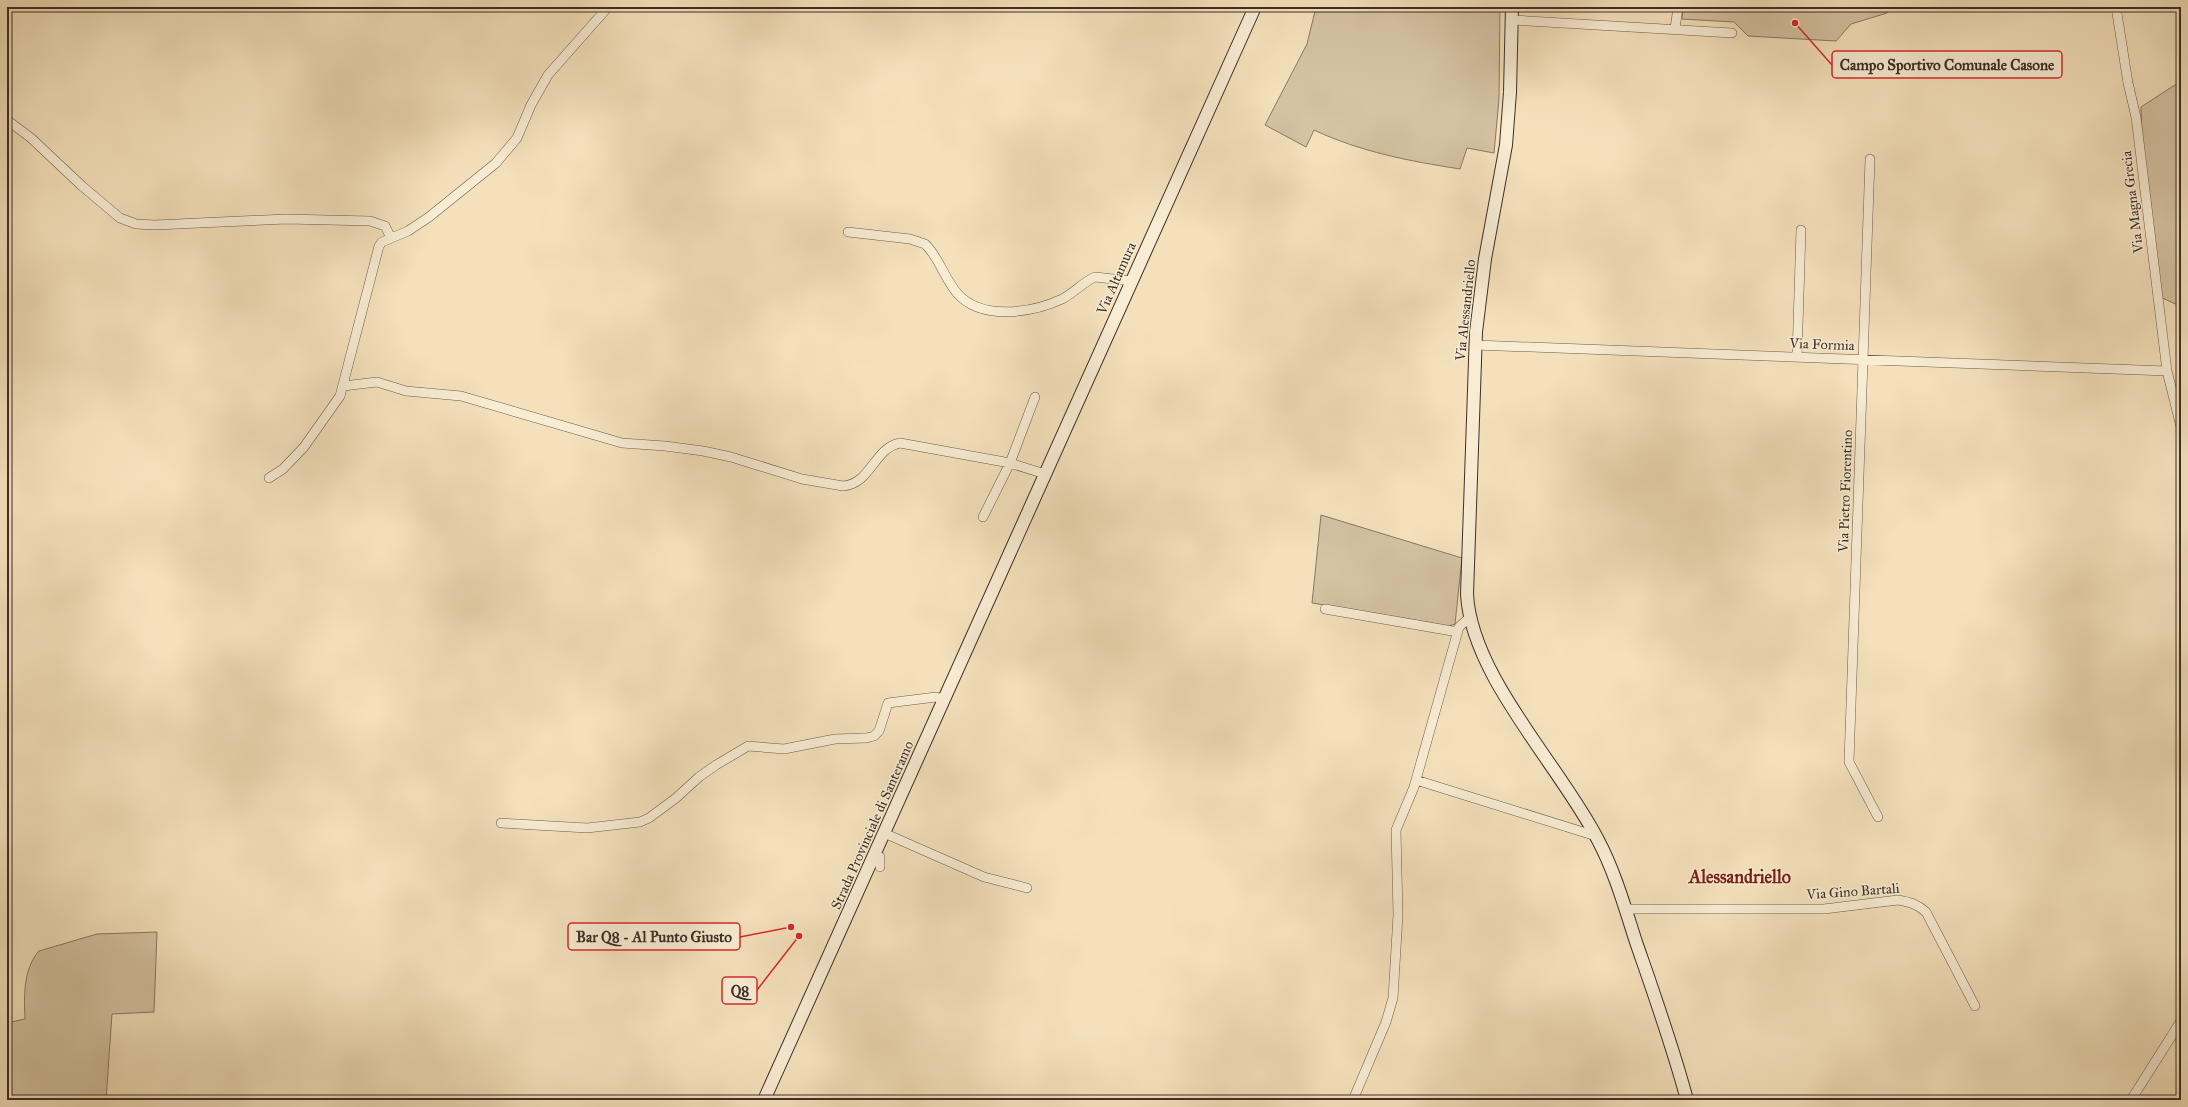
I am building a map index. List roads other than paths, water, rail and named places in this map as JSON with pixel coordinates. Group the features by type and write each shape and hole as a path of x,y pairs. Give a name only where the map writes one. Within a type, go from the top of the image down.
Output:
{"main road":[{"name":"Via Altamura","path":"1006,562 1255,7"},
{"name":"Via Alessandriello","path":"1512,7 1510,92 1506,145 1481,282 1475,345 1467,594 1470,617 1488,663 1510,703 1596,836 1625,909 1687,1100"},
{"name":"Strada Provinciale di Santeramo","path":"764,1100 1006,562"}],"street":[{"path":"269,478 283,470 304,447 337,401 344,386 374,258 382,242 408,230 429,217 496,162 517,138 531,105 548,75 608,7"},
{"path":"1675,29 1678,7"},
{"name":"Via Magna Grecia","path":"2116,7 2128,83 2136,117 2167,371 2181,426"},
{"path":"1512,20 1732,33"},
{"path":"7,120 45,150 108,210 128,222 136,224 155,224 286,219 370,221 385,226 391,238"},
{"name":"Via Pietro Fiorentino","path":"1870,159 1849,762 1878,816"},
{"path":"1797,357 1801,230"},
{"path":"848,232 910,240 925,244 958,294 976,305 996,313 1011,312 1056,301 1067,296 1095,277 1132,281"},
{"name":"Via Formia","path":"1475,345 2167,371"},
{"path":"344,386 378,382 413,392 461,396 622,443 696,450 731,457 802,479 843,486 849,486 862,479 885,449 900,443 1010,463 1045,474"},
{"path":"983,517 1010,463 1035,397"},
{"path":"1325,609 1458,632"},
{"path":"1353,1100 1386,1022 1393,998 1398,915 1395,839 1399,819 1416,780 1459,627 1470,617"},
{"path":"501,824 587,828 640,822 649,818 676,798 710,769 748,746 784,749 835,739 866,738 874,736 879,731 888,703 936,697 944,700"},
{"path":"1416,780 1596,836"},
{"path":"884,833 984,877 1026,888"},
{"path":"874,855 880,857 880,867"},
{"name":"Via Gino Bartali","path":"1625,909 1824,909 1898,900 1909,902 1918,905 1926,912 1975,1006"},
{"path":"2131,1100 2181,1021"}],"place":[{"name":"Campo Sportivo Comunale Casone","path":"1795,23"},
{"name":"Bar Q8 - Al Punto Giusto","path":"791,927"},
{"name":"Q8","path":"799,936"}],"district":[{"name":"Alessandriello","path":"1740,877"}]}
